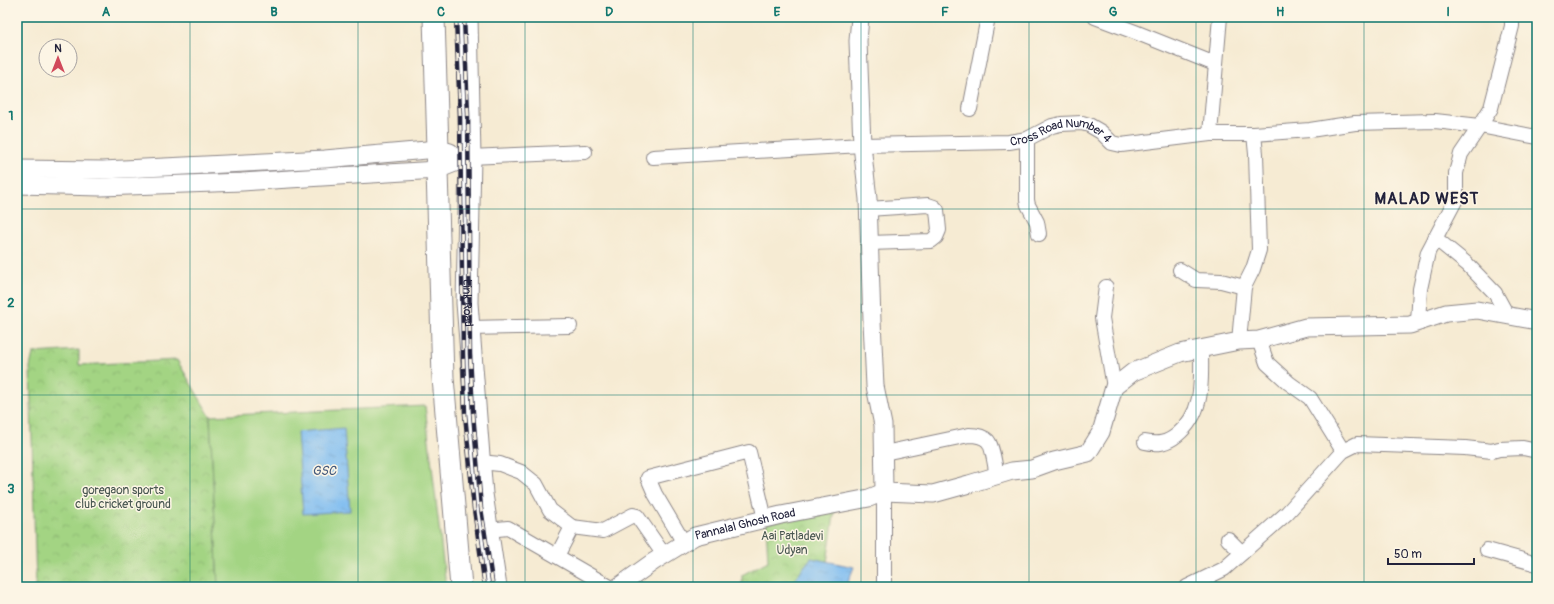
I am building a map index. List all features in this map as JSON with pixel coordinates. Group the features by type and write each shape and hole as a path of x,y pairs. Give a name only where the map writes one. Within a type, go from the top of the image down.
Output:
{"main road":[{"path":"434,17 438,149 436,170 443,378 461,587"},
{"name":"Link Road","path":"467,17 470,157 467,302 480,462 487,530 496,587"}],"street":[{"path":"860,17 858,41 862,145 868,209 875,386 883,425 884,586"},
{"path":"970,109 988,17"},
{"path":"1095,17 1215,64"},
{"path":"1210,134 1220,17"},
{"path":"1418,322 1420,289 1428,252 1456,199 1456,173 1461,154 1491,108 1512,26 1512,17"},
{"name":"Cross Road Number 4","path":"653,157 862,145 1009,142 1027,139 1052,126 1082,123 1101,132 1112,143 1121,145 1210,134 1254,134 1310,130 1355,123 1435,121 1480,126 1537,137"},
{"path":"1239,341 1244,287 1253,269 1259,250 1254,134"},
{"path":"1027,139 1028,206 1037,222 1039,234"},
{"path":"17,185 102,179 241,163 325,159 438,149 470,157 585,152"},
{"path":"17,169 102,179 242,182 436,170 470,157"},
{"path":"241,163 242,182"},
{"path":"868,209 928,205 937,210 939,230 936,237 931,241 869,243"},
{"path":"1435,238 1466,264 1495,293 1507,315"},
{"path":"1180,270 1196,280 1221,281 1244,287"},
{"path":"884,492 933,494 1012,471 1032,469 1054,460 1088,453 1101,432 1114,387 1102,318 1106,287"},
{"path":"1114,387 1133,372 1180,353 1239,341 1259,340 1306,327 1410,325 1446,313 1477,310 1537,321"},
{"path":"469,328 570,326"},
{"path":"1259,340 1267,363 1310,398 1343,451"},
{"path":"1145,442 1156,444 1170,440 1183,429 1192,416 1199,400 1202,380 1201,348"},
{"path":"884,452 969,435 980,436 988,440 991,446 997,476"},
{"path":"1187,587 1224,569 1287,513 1343,451 1357,444 1465,448 1492,451 1499,449 1523,448 1537,450"},
{"path":"684,543 658,500 648,478 749,452 765,520"},
{"path":"480,462 500,464 521,472 536,484 550,510 572,527 603,531 633,515 637,516 664,555"},
{"name":"Pannalal Ghosh Road","path":"618,587 664,555 695,536 869,498 884,492"},
{"path":"557,556 572,527"},
{"path":"487,530 508,528 610,587"},
{"path":"1228,538 1242,553"},
{"path":"1487,550 1537,564"}],"green space":[{"name":"goregaon sports club cricket ground","path":"79,350 79,365 177,360 210,416 218,587 36,587 30,367 33,353"},
{"path":"425,406 446,587 218,587 210,416"},
{"name":"Aai Patladevi Udyan","path":"835,509 827,562 811,558 796,577 793,587 742,587 742,575 768,561 766,523"}],"water":[{"name":"GSC","path":"344,428 350,511 303,514 297,432"},
{"path":"811,558 854,567 846,587 793,587 796,577"}],"railway":[{"path":"456,17 460,114 465,414 474,509 485,587"},
{"path":"464,17 468,114 470,354 473,413 481,508 493,587"}],"district":[{"name":"MALAD WEST","path":"1427,199"}]}
